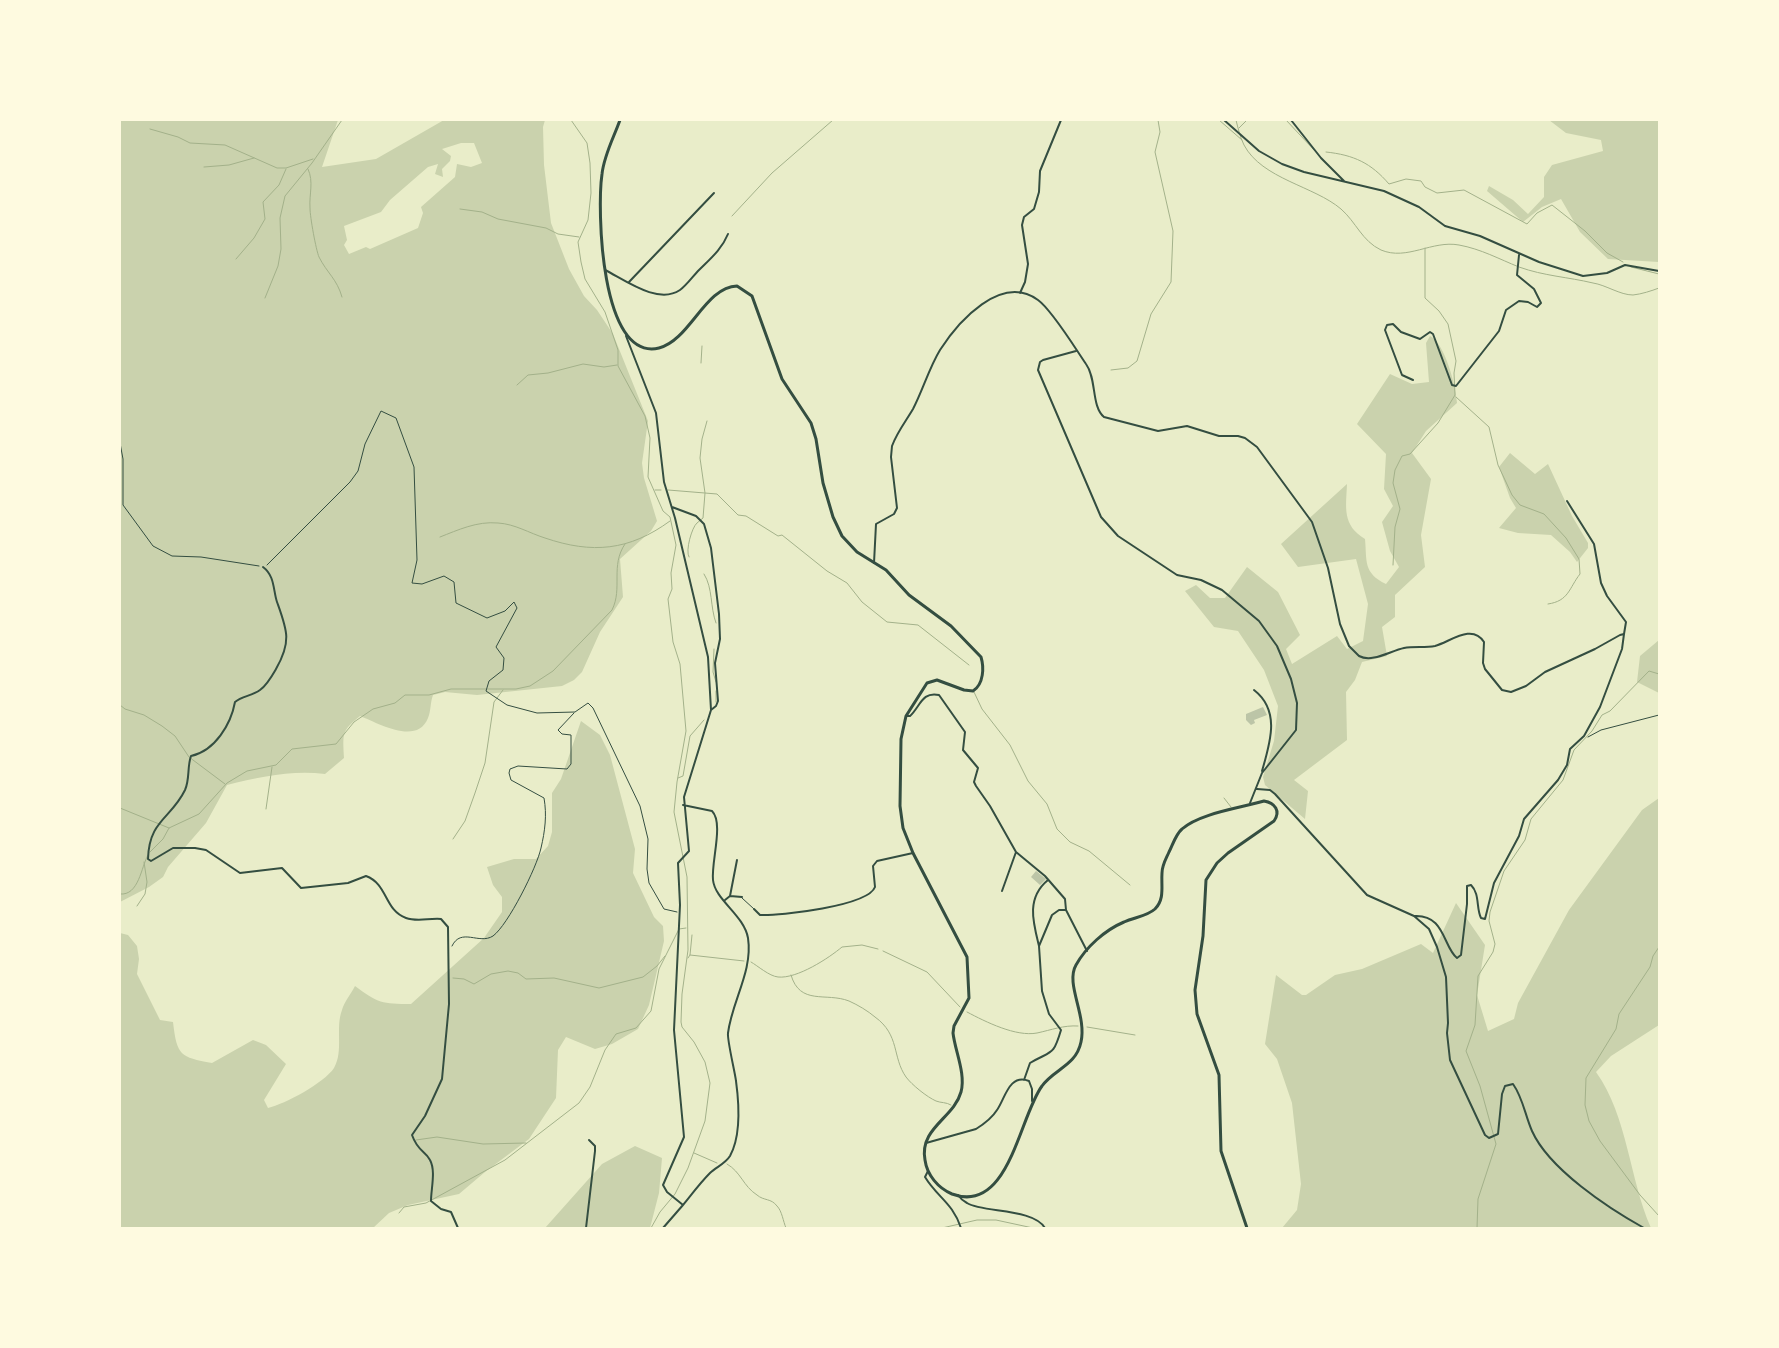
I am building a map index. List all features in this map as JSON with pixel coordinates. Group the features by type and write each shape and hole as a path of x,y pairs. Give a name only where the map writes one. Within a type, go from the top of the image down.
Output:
{"main road":[{"path":"620,120 602,175 600,230 605,270 613,303 626,336 642,346 659,348 677,336 724,289 737,286 749,292 756,305 782,380 814,430 823,483 837,526 848,544 886,570 909,595 951,626 977,651 983,662 981,679 976,689 969,691 937,680 922,688 906,716 901,739 901,819 913,853 964,948 970,979 970,998 954,1026 953,1033 962,1080 961,1094 934,1128 926,1143 925,1160 928,1171 935,1182 958,1195 967,1196 986,1191 1001,1177 1042,1085 1072,1062 1078,1053 1083,1020 1074,989 1073,972 1087,951 1108,931 1156,908 1162,897 1162,867 1180,830 1199,819 1264,801 1273,803 1277,813 1276,818 1228,853 1217,863 1206,880 1203,936 1195,1002 1196,1014 1219,1075 1221,1151 1247,1228"}],"street":[{"path":"1020,293 1025,282 1028,264 1022,225 1024,217 1034,209 1039,192 1040,172 1061,120"},
{"path":"1224,120 1253,146 1273,160 1304,172 1384,191 1419,207 1445,226 1480,236 1519,257 1583,276 1607,273 1625,265 1659,271"},
{"path":"1290,120 1321,158 1344,181"},
{"path":"629,282 714,193"},
{"path":"605,270 657,294 668,294 677,291 721,247 728,234"},
{"path":"1413,380 1402,375 1385,330 1387,325 1392,324 1401,332 1420,339 1430,332 1433,334 1452,385 1456,386 1499,331 1506,310 1523,300 1537,307 1540,306 1541,303 1537,293 1518,277 1516,271 1519,257"},
{"path":"874,563 876,524 894,514 897,508 890,457 892,446 940,351 959,325 972,313 1007,292 1020,293 1038,300 1088,366 1094,382 1098,410 1104,416 1158,431 1187,426 1219,436 1245,438 1251,442 1312,522 1328,568 1340,624 1349,646 1362,658 1374,657 1404,648 1434,646 1461,635 1474,635 1484,642 1483,663 1485,669 1502,690 1511,692 1526,686 1555,666 1595,649 1620,634 1624,634"},
{"path":"626,336 656,413 664,482 672,507 708,658 712,710 683,805 689,847 686,855 680,860 678,865 680,912 674,1030 684,1137 682,1146 664,1180 663,1186 667,1192 683,1205"},
{"path":"1077,351 1043,360 1040,362 1038,370 1101,517 1118,536 1177,575 1201,580 1222,590 1259,621 1280,655 1291,679 1297,703 1296,730 1262,773"},
{"path":"1414,916 1425,917 1434,923 1448,942 1454,956 1457,958 1461,956 1467,904 1466,886 1471,884 1474,888 1479,914 1481,918 1485,919 1494,884 1519,836 1524,819 1558,780 1567,765 1570,749 1581,740 1588,730 1607,690 1622,649 1626,622 1607,596 1601,583 1594,544 1567,501"},
{"path":"672,507 696,516 704,524 712,556 720,639 715,663 718,701 712,710"},
{"path":"263,567 269,571 272,578 274,594 287,633 287,644 282,659 269,681 261,690 235,702 233,716 206,751 191,756 185,790 154,830 148,844 148,859 151,861 173,848 206,850 240,873 282,868 301,888 348,883 366,876 377,881 398,914 415,920 441,919 446,923 448,927 449,984 442,1079 426,1116 412,1135 416,1148 430,1160 433,1174 432,1201 442,1209 451,1212 458,1228"},
{"path":"1249,806 1257,789 1271,736 1271,719 1268,704 1254,690"},
{"path":"906,716 910,716 923,698 939,695 944,700 965,732 963,750 978,768 974,782 976,786 1012,840 1016,852 1048,880 1066,900 1066,910 1087,951"},
{"path":"1257,789 1270,790 1275,794 1366,895 1414,916 1429,929 1438,946 1446,977 1447,1033 1450,1060 1485,1135 1489,1138 1498,1134 1502,1094 1505,1086 1513,1084 1522,1101 1532,1131 1550,1157 1594,1196 1644,1228"},
{"path":"663,1228 709,1174 730,1156 736,1133 737,1092 727,1035 747,966 748,939 742,923 714,887 714,842 718,829 716,816 712,811 683,805"},
{"path":"1002,891 1016,852"},
{"path":"730,896 742,897 760,915 781,916 814,911 869,895 875,887 872,866 877,861 913,853"},
{"path":"725,900 730,896 737,860"},
{"path":"926,1143 976,1129 996,1112 1009,1086 1024,1080 1030,1062 1048,1056 1053,1051 1060,1028 1051,1017 1042,991 1039,946 1032,914 1040,886 1048,880"},
{"path":"1039,946 1052,915 1059,910 1066,910"},
{"path":"1024,1080 1031,1084 1032,1104"},
{"path":"586,1228 596,1151 593,1143 589,1140"},
{"path":"928,1171 925,1177 949,1202 957,1214 961,1228"},
{"path":"958,1195 968,1204 1029,1217 1042,1224 1045,1228"}],"path":[{"path":"120,443 123,458 123,505 153,546 172,556 201,557 263,567 277,557 292,539 350,482 358,471 365,444 381,411 396,418 413,462 418,560 412,582 422,584 444,576 454,582 456,603 487,618 505,611 514,602 518,608 496,647 504,658 503,670 489,680 486,691 514,708 537,713 575,712"},
{"path":"450,952 453,943 459,937 466,936 485,939 494,935 518,900 541,849 547,814 544,798 511,780 510,769 518,766 566,769 571,764 571,735 562,734 558,730 575,712 588,703 600,717 640,806 648,839 647,869 649,883 664,909 680,912"},
{"path":"1581,740 1601,730 1659,715"}],"green space":[{"path":"120,120 338,120 322,167 376,159 444,120 545,120 543,127 544,165 551,223 569,269 584,296 597,310 613,334 648,421 642,463 644,478 657,521 651,531 620,559 623,597 600,632 582,672 574,680 562,686 477,695 445,692 433,695 430,713 423,726 406,732 387,727 360,716 349,726 344,734 344,758 325,774 288,774 227,785 206,823 168,867 163,877 149,887 120,902","holes":["461,143 474,143 482,163 471,167 457,164 455,177 421,207 423,213 418,228 370,249 366,247 349,254 344,245 347,240 344,226 381,212 390,200 428,167 438,164 435,174 443,177 442,169 450,161 451,156 442,149"]},
{"path":"1549,120 1659,120 1659,262 1608,259 1580,232 1561,199 1542,207 1523,222 1487,191 1489,186 1513,200 1528,214 1544,197 1544,177 1552,165 1603,151 1601,140 1566,133"},
{"path":"1430,336 1435,340 1445,356 1452,377 1457,403 1426,431 1412,453 1431,479 1421,535 1425,567 1395,595 1395,617 1382,627 1387,656 1362,662 1355,680 1346,692 1347,740 1294,780 1308,791 1305,819 1265,785 1263,777 1274,741 1278,706 1264,670 1238,631 1214,627 1185,591 1196,585 1210,598 1225,598 1247,567 1278,592 1300,635 1286,649 1292,664 1337,636 1347,649 1363,641 1368,604 1356,559 1298,567 1281,544 1347,484 1347,515 1352,528 1365,539 1366,560 1370,571 1386,584 1399,567 1390,551 1382,522 1393,506 1384,489 1386,454 1357,424 1390,374 1412,384 1429,382 1426,343"},
{"path":"1510,453 1535,474 1548,464 1572,516 1588,543 1588,548 1577,562 1570,552 1551,535 1518,533 1499,528 1516,508 1510,498 1499,467"},
{"path":"1659,640 1659,693 1637,682 1640,656"},
{"path":"581,721 600,735 610,755 635,849 633,873 654,917 663,926 664,941 649,1005 638,1029 612,1044 595,1049 566,1037 558,1050 556,1098 529,1139 459,1194 408,1205 389,1213 373,1228 120,1228 120,933 128,935 137,946 139,959 137,974 160,1020 173,1022 176,1042 182,1053 193,1059 212,1063 253,1040 266,1045 286,1064 264,1100 268,1108 284,1102 322,1080 334,1068 339,1047 340,1017 344,1004 355,986 369,996 381,1001 393,1004 411,1004 484,938 502,912 502,897 493,885 487,867 514,859 536,859 548,846 552,832 552,793 561,779"},
{"path":"1659,798 1659,1025 1611,1056 1596,1072 1615,1108 1651,1228 1282,1228 1297,1210 1301,1184 1292,1103 1277,1059 1265,1044 1276,975 1302,995 1306,995 1335,975 1362,969 1421,944 1433,953 1456,903 1485,945 1477,995 1488,1031 1514,1019 1518,1003 1569,910 1642,810"},
{"path":"635,1146 662,1158 659,1193 650,1228 545,1228 602,1164"}],"building":[{"path":"1263,707 1267,715 1254,720 1255,723 1251,725 1246,720 1246,714"},
{"path":"1036,871 1046,879 1040,885 1031,877"}],"waterway":[{"path":"265,298 278,266 281,249 280,218 285,196 312,163 342,120"},
{"path":"571,120 587,143 590,163 591,193 588,220 578,242 585,279 605,312 618,350 618,366 645,416 650,438 648,477 663,511 670,517 676,545 671,573 672,589 668,599 673,642 680,664 686,731 674,812 687,877 688,950 682,994 681,1022 682,1027 694,1042 705,1062 710,1083 705,1121 688,1168 675,1194 660,1212 651,1228"},
{"path":"732,216 772,173 833,120"},
{"path":"1111,370 1128,368 1137,361 1151,314 1171,282 1173,231 1155,152 1160,132 1158,120"},
{"path":"1219,120 1242,140"},
{"path":"1236,120 1244,145 1252,157 1275,174 1330,201 1346,214 1369,242 1381,250 1400,253 1439,245 1459,245 1528,270 1598,284 1628,295 1640,294 1659,288"},
{"path":"1239,128 1247,120"},
{"path":"1286,120 1315,151"},
{"path":"150,129 178,137 190,143 225,145 277,168 286,168 313,159"},
{"path":"1326,152 1345,155 1369,165 1389,184 1406,179 1421,181 1425,187 1437,193 1464,190 1527,224 1537,213 1552,205 1585,231 1607,253 1623,262"},
{"path":"204,167 229,165 254,158"},
{"path":"236,259 254,238 265,219 263,202 279,185 286,169"},
{"path":"308,169 311,183 310,212 319,257 337,285 342,297"},
{"path":"460,209 482,212 498,219 546,228 558,234 579,237"},
{"path":"1393,565 1395,527 1400,509 1393,483 1395,470 1402,456 1410,454 1438,423 1455,395 1454,373 1456,361 1448,324 1439,311 1425,298 1425,248"},
{"path":"1631,267 1659,274"},
{"path":"701,363 702,346"},
{"path":"517,385 528,375 548,373 583,364 604,367 617,365"},
{"path":"1456,397 1489,427 1498,465 1512,495 1520,505 1544,514 1566,538 1579,559 1580,574 1568,593 1560,600 1548,604"},
{"path":"689,557 688,545 691,534 695,525 703,518 705,493 700,458 702,439 707,421"},
{"path":"655,490 661,490"},
{"path":"668,490 717,494 738,515 746,516 778,536 782,535 827,571 847,583 862,602 887,622 918,625 969,665"},
{"path":"440,537 475,525 498,523 516,527 562,543 594,548 610,547 640,539 670,521"},
{"path":"150,852 163,839 169,828 199,814 227,783 247,771 276,765 292,749 336,744 354,722 373,709 395,703 405,695 429,695 451,689 516,689 530,686 553,671 612,610 617,594 618,560 625,544"},
{"path":"704,574 709,585 716,623"},
{"path":"714,649 713,672 716,682"},
{"path":"1477,1228 1478,1199 1496,1144 1480,1086 1466,1051 1475,1025 1478,976 1493,952 1495,944 1489,921 1490,912 1504,871 1525,840 1531,819 1563,780 1574,750 1592,731 1602,715 1610,711 1649,671 1659,674"},
{"path":"453,839 465,821 475,793 485,763 494,702 503,690"},
{"path":"716,691 716,702"},
{"path":"974,692 982,709 1010,745 1028,781 1047,804 1057,829 1070,842 1089,851 1130,885"},
{"path":"120,705 125,709 144,715 162,726 175,736 189,757 225,784"},
{"path":"678,778 683,776 690,736 704,720"},
{"path":"266,809 272,767"},
{"path":"1224,798 1231,807"},
{"path":"120,808 169,828"},
{"path":"120,894 126,893 135,886 148,855"},
{"path":"137,906 145,894 147,882 144,862"},
{"path":"399,1213 404,1207 426,1203 505,1160 579,1103 590,1087 605,1050 616,1034 636,1028 651,1011 659,969 679,929 686,928"},
{"path":"688,958 692,935"},
{"path":"751,962 771,975 786,977 812,967 842,947 862,945 878,949"},
{"path":"1659,947 1653,956 1650,967 1619,1014 1616,1029 1586,1078 1585,1105 1589,1121 1600,1141 1640,1195 1659,1216"},
{"path":"883,951 927,972 960,1007"},
{"path":"690,955 744,961"},
{"path":"453,978 464,979 474,984 491,974 508,971 518,973 526,979 554,978 599,988 643,977 657,966 665,956"},
{"path":"791,975 795,985 807,994 849,1001 872,1015 888,1031 906,1077 932,1099 951,1105"},
{"path":"967,1012 992,1024 1020,1033 1029,1034 1078,1026"},
{"path":"1087,1027 1135,1035"},
{"path":"416,1140 437,1137 483,1144 526,1143"},
{"path":"694,1153 717,1163"},
{"path":"727,1164 736,1171 752,1191 760,1197 775,1203 779,1208 786,1228"},
{"path":"942,1228 977,1220 996,1220 1033,1228"}]}
